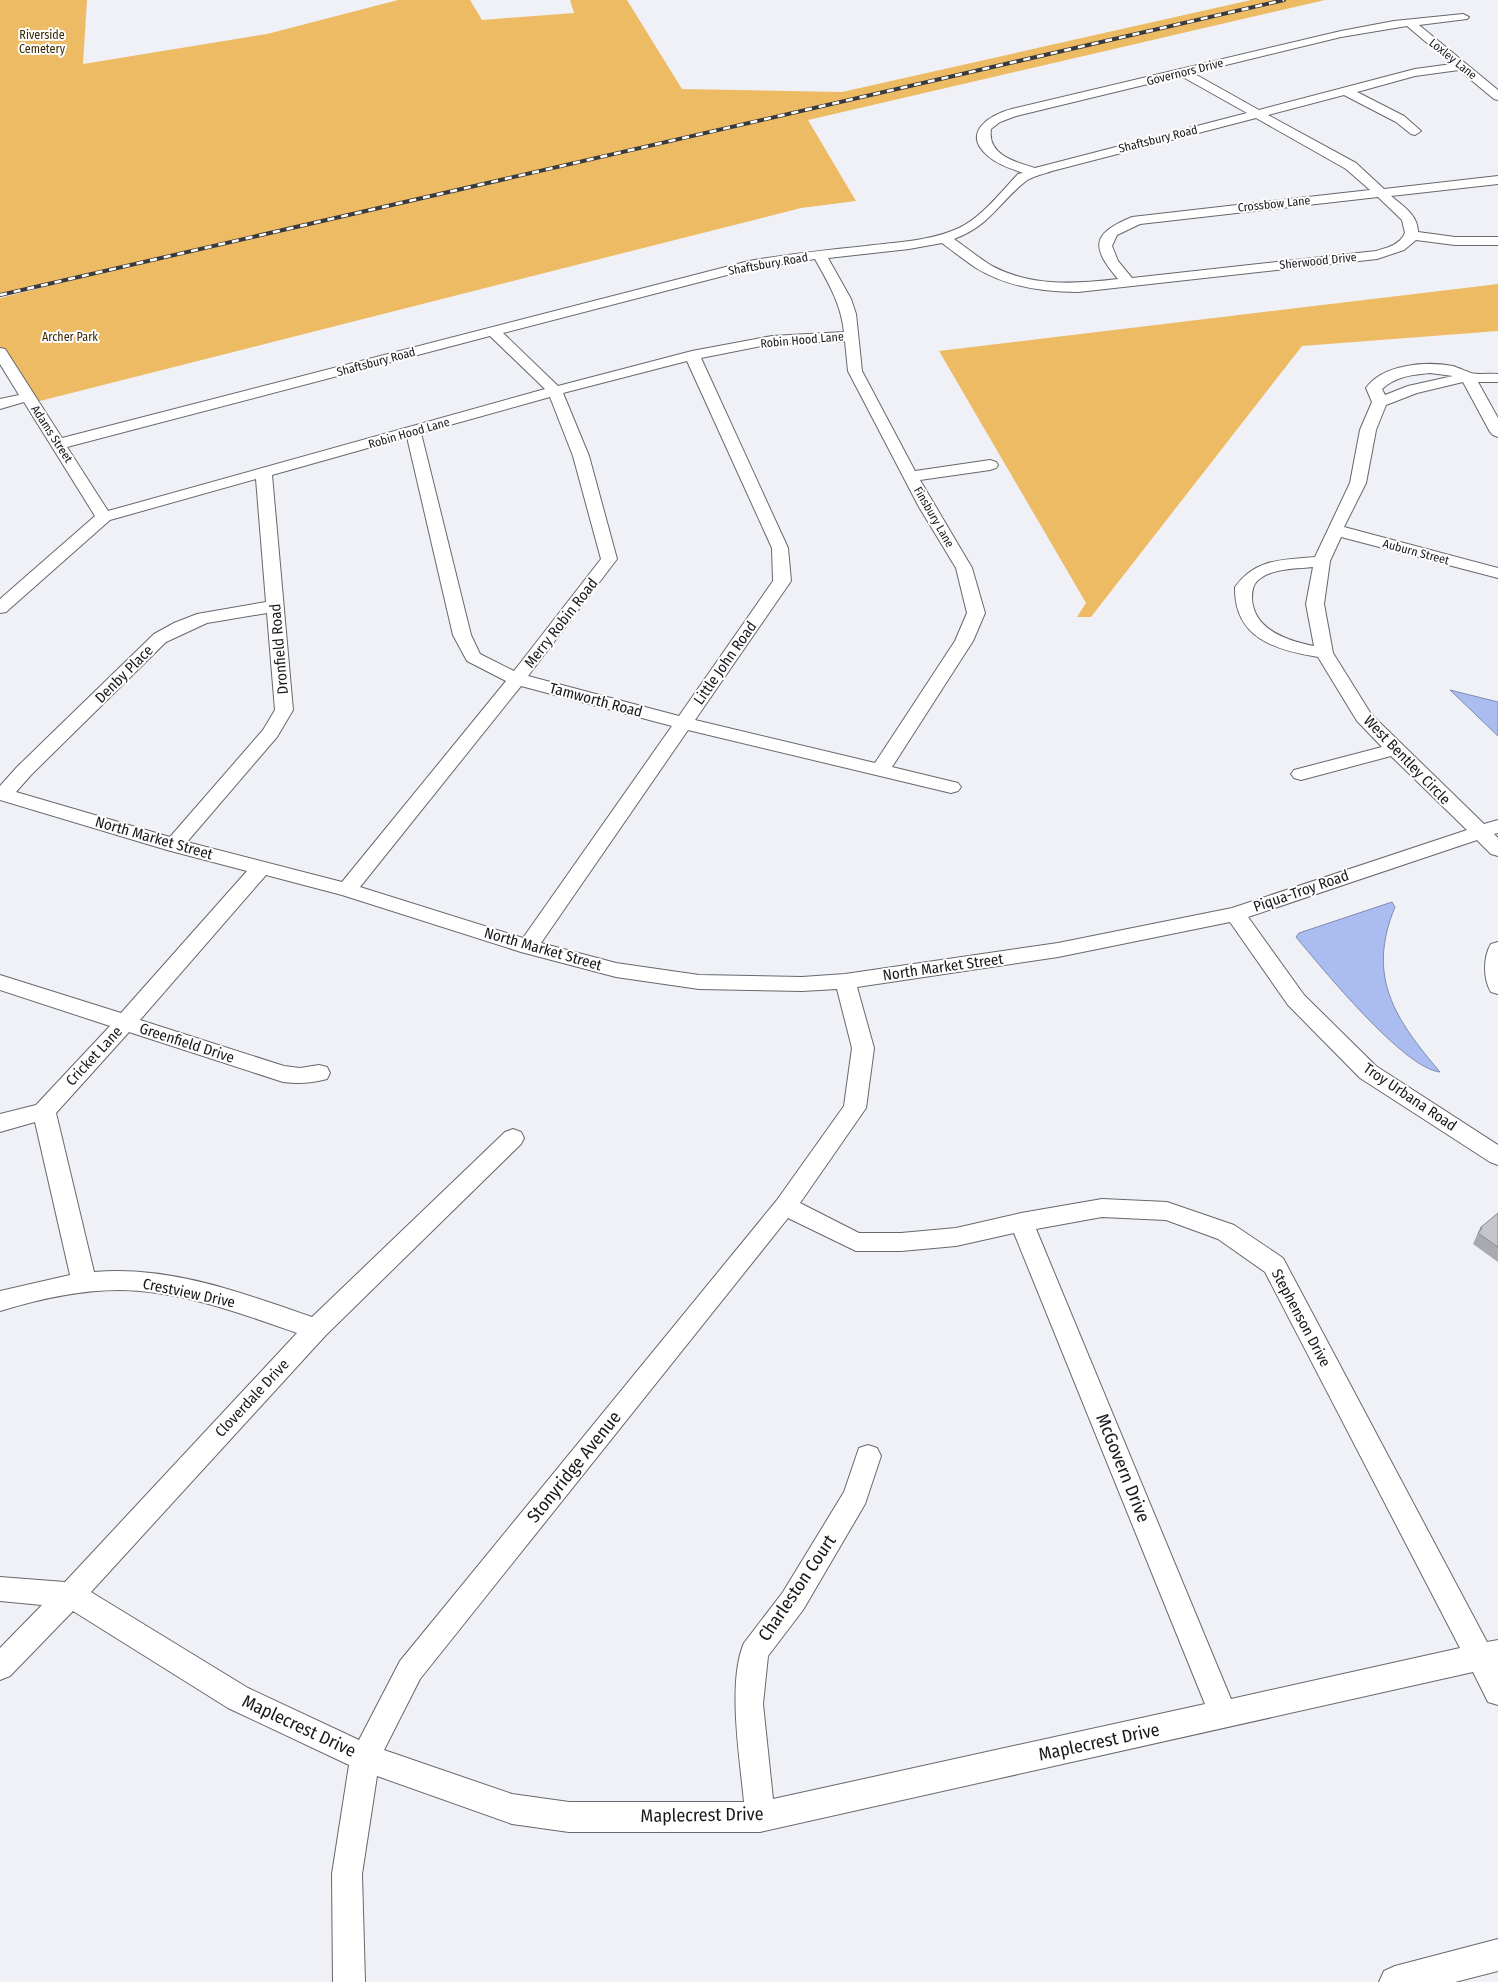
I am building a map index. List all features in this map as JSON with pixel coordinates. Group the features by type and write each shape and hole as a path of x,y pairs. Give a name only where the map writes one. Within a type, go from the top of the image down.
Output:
{"street":[{"name":"Governors Drive","path":"1033,172 994,155 982,139 985,128 996,119 1012,113 1341,34 1409,22 1463,17"},
{"name":"Loxley Lane","path":"1409,22 1498,96"},
{"name":"Shaftsbury Road","path":"59,444 749,265 909,245 944,238 973,225 987,214 1018,180 1033,172 1415,73 1462,66"},
{"path":"1183,72 1351,166 1382,192 1408,218 1412,235 1462,243 1498,241"},
{"path":"1346,91 1400,119 1415,131"},
{"name":"Crossbow Lane","path":"1128,282 1109,260 1105,247 1110,235 1129,223 1158,216 1498,180"},
{"name":"Sherwood Drive","path":"944,238 988,269 1031,285 1078,288 1377,255 1394,250 1409,240 1412,235"},
{"name":"Finsbury Lane","path":"820,255 844,299 849,314 855,371 870,402 964,568 976,613 964,641 881,769"},
{"name":"Merry Robin Road","path":"347,890 517,679 609,559 581,456 555,391 494,331"},
{"name":"Robin Hood Lane","path":"0,608 104,517 264,474 555,391 692,355 772,340 852,336"},
{"name":"Adams Street","path":"0,352 104,517"},
{"name":"Little John Road","path":"528,947 782,581 780,548 692,355"},
{"path":"1468,377 1498,432"},
{"name":"West Bentley Circle","path":"1498,378 1468,377 1413,389 1380,402 1368,430 1358,483 1322,561 1315,604 1324,653 1364,717 1395,749 1489,829 1498,849"},
{"path":"0,404 28,397"},
{"name":"Tamworth Road","path":"413,432 462,635 473,657 517,679 683,723 950,787"},
{"path":"911,476 990,465"},
{"name":"Dronfield Road","path":"174,844 270,733 284,710 264,474"},
{"name":"Auburn Street","path":"1335,530 1498,573"},
{"path":"1322,561 1274,566 1254,575 1244,587 1245,610 1260,632 1291,647 1324,653"},
{"name":"Denby Place","path":"1,795 160,638 180,627 203,618 275,606"},
{"path":"1301,774 1395,749"},
{"name":"North Market Street","path":"1,795 261,868 347,890 528,947 616,970 699,982 802,984 845,981 1058,950 1101,941"},
{"name":"Piqua-Troy Road","path":"1101,941 1235,914 1489,829"},
{"name":"Cricket Lane","path":"44,1111 125,1023 261,868"},
{"name":"Troy Urbana Road","path":"1235,914 1296,1000 1368,1072 1498,1156"},
{"path":"1498,949 1495,980 1498,987"},
{"name":"Stonyridge Avenue","path":"349,1982 347,1874 365,1758 410,1670 786,1206 854,1108 864,1048 845,981"},
{"name":"Greenfield Drive","path":"0,982 282,1074 300,1076 319,1073"},
{"path":"0,1123 44,1111 84,1283"},
{"name":"Cloverdale Drive","path":"0,1667 71,1595 316,1329 514,1138"},
{"name":"Stephenson Drive","path":"786,1206 856,1242 901,1242 956,1237 1021,1222 1102,1208 1167,1211 1226,1232 1274,1265 1489,1654 1498,1692"},
{"name":"McGovern Drive","path":"1021,1222 1224,1715"},
{"name":"Crestview Drive","path":"0,1301 84,1283 135,1281 180,1288 235,1302 316,1329"},
{"name":"Charleston Court","path":"760,1816 749,1704 754,1652 793,1601 856,1496 868,1456"},
{"name":"Maplecrest Drive","path":"0,1589 71,1595 238,1698 365,1758 512,1809 569,1817 760,1816 1224,1715 1489,1654"},
{"path":"1395,1982 1498,1955"}],"green space":[{"path":"0,0 87,0 83,64 267,34 398,0 470,0 482,20 574,13 570,0 627,0 682,89 842,92 1251,0 1325,0 808,120 856,201 801,208 32,403 0,352 0,298 182,253 0,294"},
{"path":"1498,284 1498,331 1302,346 1091,617 1077,617 1086,603 939,351"}],"water":[{"path":"1450,690 1498,702 1498,736"},
{"path":"1392,902 1395,907 1387,932 1383,955 1385,976 1390,996 1398,1015 1410,1034 1440,1072 1425,1067 1385,1036 1343,992 1296,937 1299,933"}],"building":[{"path":"1498,1213 1498,1247 1478,1233 1482,1229 1480,1228"}],"railway":[{"path":"0,295 1284,0"}],"park label":[{"name":"Riverside Cemetery","path":"42,42"},
{"name":"Archer Park","path":"70,337"}]}
